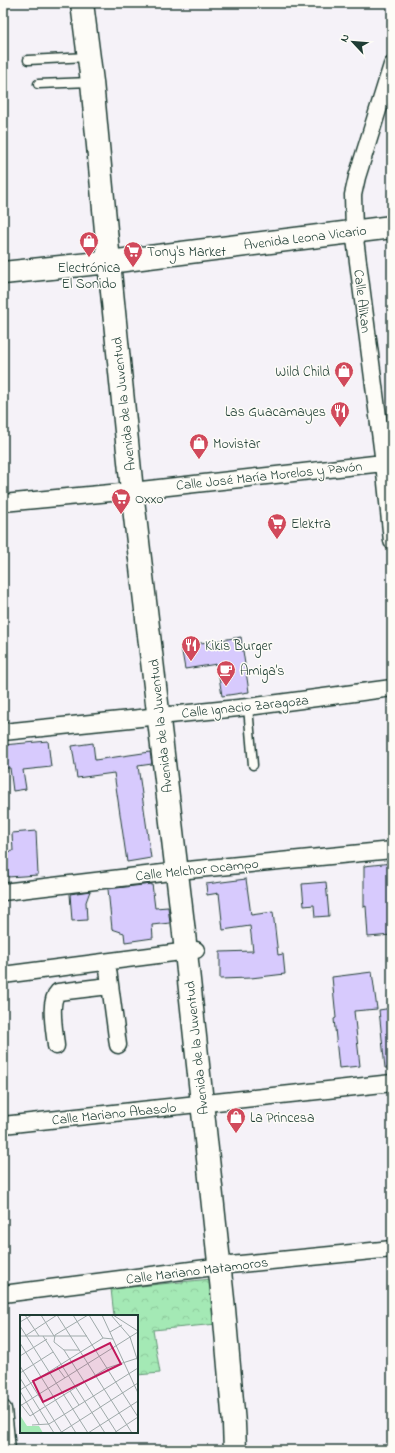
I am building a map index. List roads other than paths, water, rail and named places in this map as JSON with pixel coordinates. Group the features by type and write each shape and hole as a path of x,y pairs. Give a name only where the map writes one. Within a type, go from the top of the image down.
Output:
{"street":[{"name":"Avenida de la Juventud","path":"82,3 116,261"},
{"name":"Avenida de la Juventud","path":"96,3 116,261 140,490 224,1266 249,1450"},
{"name":"Calle Alikan","path":"392,65 354,187 354,231 388,462 392,541"},
{"name":"Avenida Leona Vicario","path":"3,273 116,261 392,227"},
{"name":"Calle José María Morelos y Pavón","path":"3,503 140,490 388,462"},
{"name":"Calle Ignacio Zaragoza","path":"3,732 248,707 392,688"},
{"name":"Calle Melchor Ocampo","path":"3,892 182,870 392,850"},
{"path":"3,975 191,951"},
{"path":"107,962 118,1045"},
{"path":"56,1046 52,1004 54,996 58,992 109,986"},
{"name":"Calle Mariano Abasolo","path":"3,1125 392,1083"},
{"name":"Calle Mariano Matamoros","path":"3,1294 224,1266 392,1249"},
{"name":"Avenida de la Juventud","path":"224,1266 235,1450"},
{"path":"3,1409 7,1450"}],"lane":[{"path":"28,60 89,57"},
{"path":"38,84 92,82"},
{"path":"248,707 254,765"}],"place":[{"name":"Electrónica El Sonido","path":"89,258"},
{"name":"Tony's Market","path":"133,268"},
{"name":"Wild Child","path":"344,388"},
{"name":"Las Guacamayes","path":"340,428"},
{"name":"Movistar","path":"199,460"},
{"name":"Oxxo","path":"121,515"},
{"name":"Elektra","path":"277,540"},
{"name":"Kikis Burger","path":"191,662"},
{"name":"Amiga's","path":"226,687"},
{"name":"La Princesa","path":"236,1134"}]}
